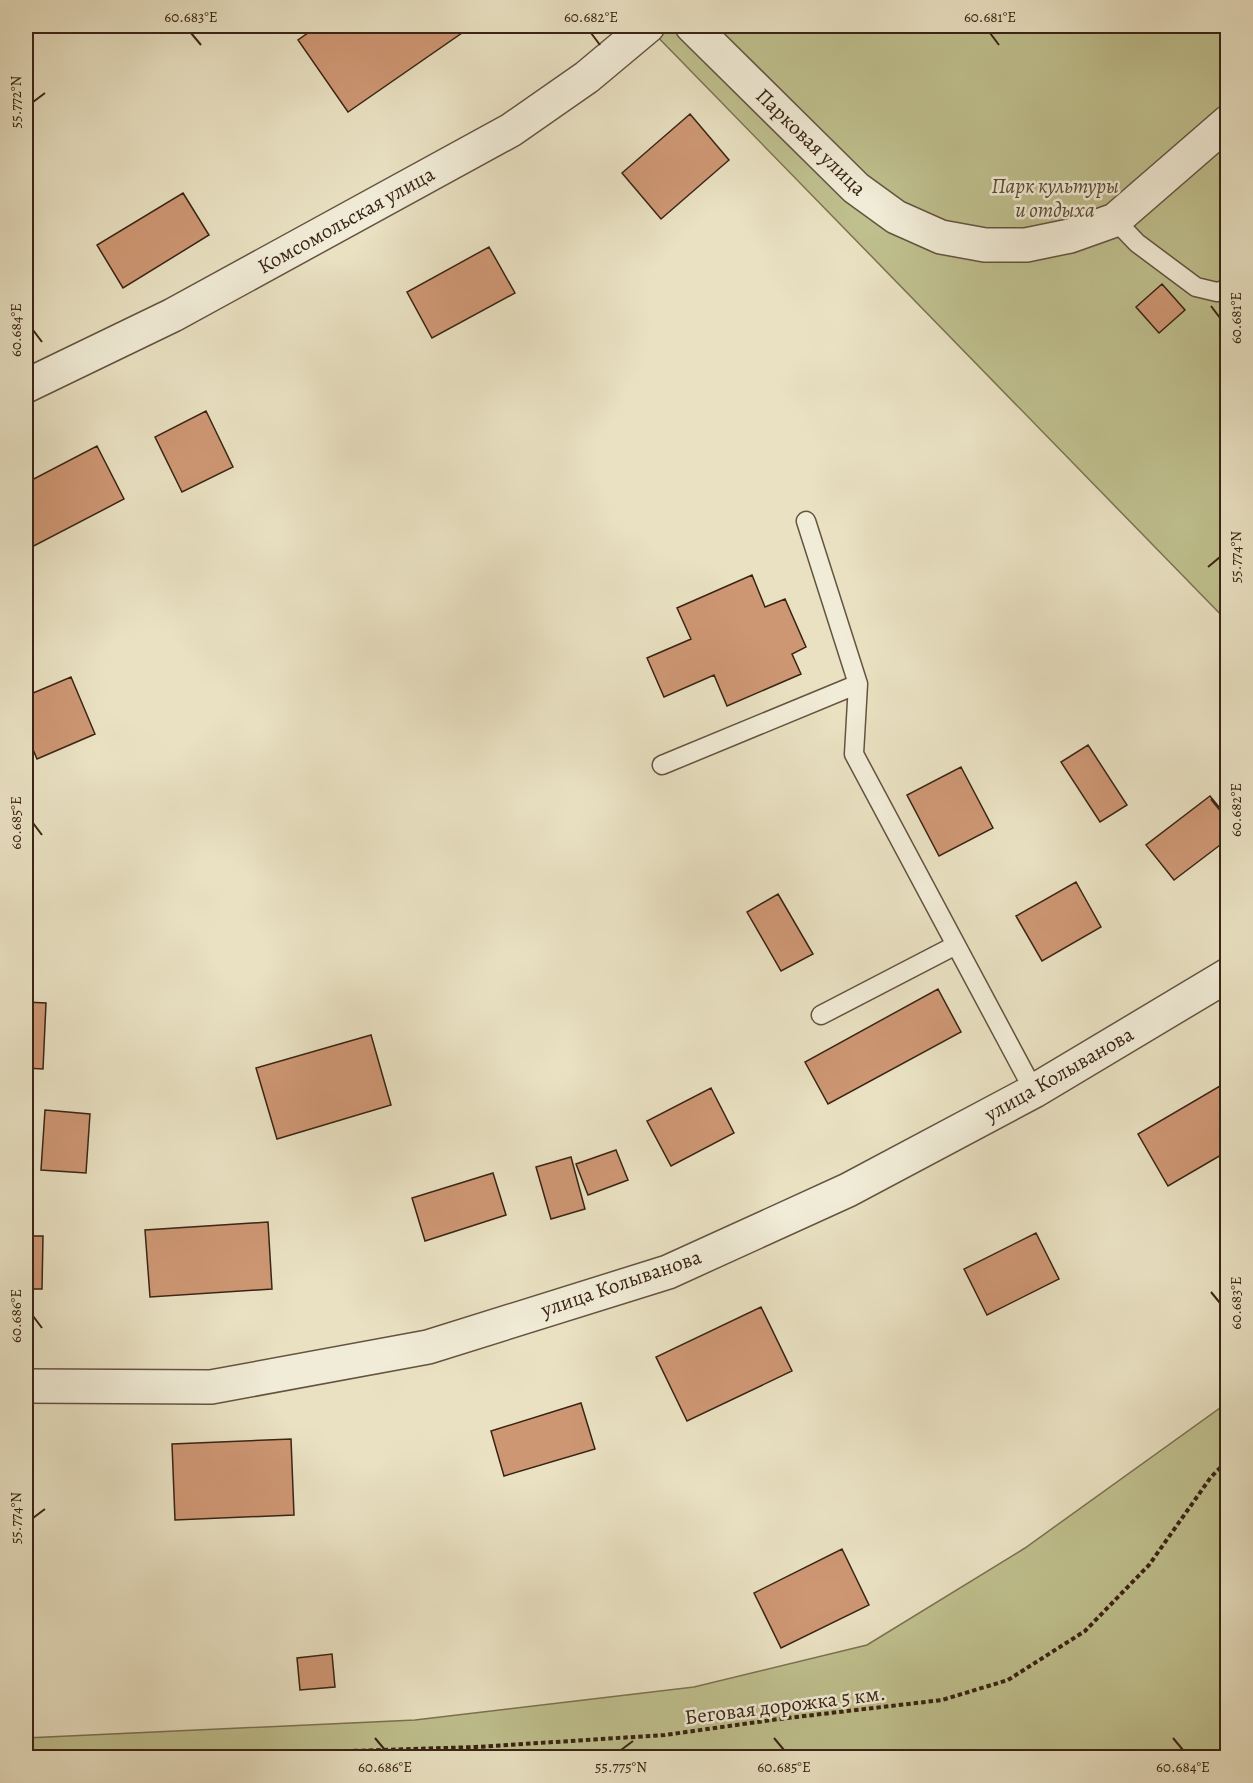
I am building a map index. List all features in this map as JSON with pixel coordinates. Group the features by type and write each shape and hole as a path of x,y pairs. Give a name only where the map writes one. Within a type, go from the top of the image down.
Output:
{"street":[{"name":"Комсомольская улица","path":"26,386 173,315 511,130 587,77 648,26"},
{"name":"Парковая улица","path":"693,26 855,188 896,217 941,237 985,245 1026,244 1070,236 1115,220 1227,122"},
{"name":"улица Колыванова","path":"26,1386 211,1387 428,1347 668,1272 848,1190 1034,1091 1227,975"}],"lane":[{"path":"1115,220 1137,243 1196,287 1217,292 1227,290"},
{"path":"806,521 858,684 854,754 1034,1091"},
{"path":"662,765 858,684"},
{"path":"821,1015 956,945"}],"path":[{"name":"Беговая дорожка 5 км.","path":"249,1758 286,1753 476,1747 665,1735 942,1700 1008,1680 1085,1631 1149,1565 1211,1477 1227,1460"}],"green space":[{"name":"Парк культуры и отдыха","path":"647,26 1227,26 1227,621"},
{"path":"1227,1403 1227,1757 26,1757 26,1738 415,1720 694,1687 867,1645 1025,1548"}],"building":[{"path":"318,26 472,26 348,112 298,40"},
{"path":"690,114 729,160 661,219 622,173"},
{"path":"183,193 209,235 123,288 97,245"},
{"path":"489,247 515,293 432,338 407,292"},
{"path":"1162,284 1185,310 1159,333 1136,307"},
{"path":"206,411 233,467 182,492 155,437"},
{"path":"97,446 124,499 26,550 26,483"},
{"path":"752,575 765,607 785,599 806,647 792,654 801,674 727,706 714,675 664,697 647,658 691,639 677,608"},
{"path":"71,677 95,734 37,759 26,733 26,696"},
{"path":"1088,745 1127,805 1100,822 1061,762"},
{"path":"961,767 993,828 939,856 907,795"},
{"path":"1210,796 1228,818 1228,839 1174,880 1146,845"},
{"path":"1076,882 1101,927 1042,961 1016,916"},
{"path":"778,894 813,954 781,971 747,912"},
{"path":"938,989 961,1032 828,1104 805,1062"},
{"path":"26,1002 46,1003 43,1069 26,1068"},
{"path":"371,1035 391,1105 277,1139 256,1068"},
{"path":"1220,1086 1228,1098 1228,1151 1168,1186 1138,1134"},
{"path":"711,1088 734,1133 671,1166 647,1121"},
{"path":"45,1110 90,1114 86,1173 41,1170"},
{"path":"616,1150 628,1180 588,1195 576,1164"},
{"path":"571,1157 585,1209 551,1219 536,1167"},
{"path":"493,1173 506,1215 425,1241 412,1198"},
{"path":"268,1222 272,1289 150,1297 145,1230"},
{"path":"1036,1233 1059,1279 987,1315 964,1269"},
{"path":"26,1236 43,1236 42,1289 26,1289"},
{"path":"761,1307 792,1371 687,1421 656,1357"},
{"path":"581,1403 595,1449 504,1476 491,1431"},
{"path":"291,1439 294,1515 175,1520 172,1444"},
{"path":"842,1549 869,1605 781,1648 754,1593"},
{"path":"332,1654 335,1687 300,1690 297,1658"}]}
